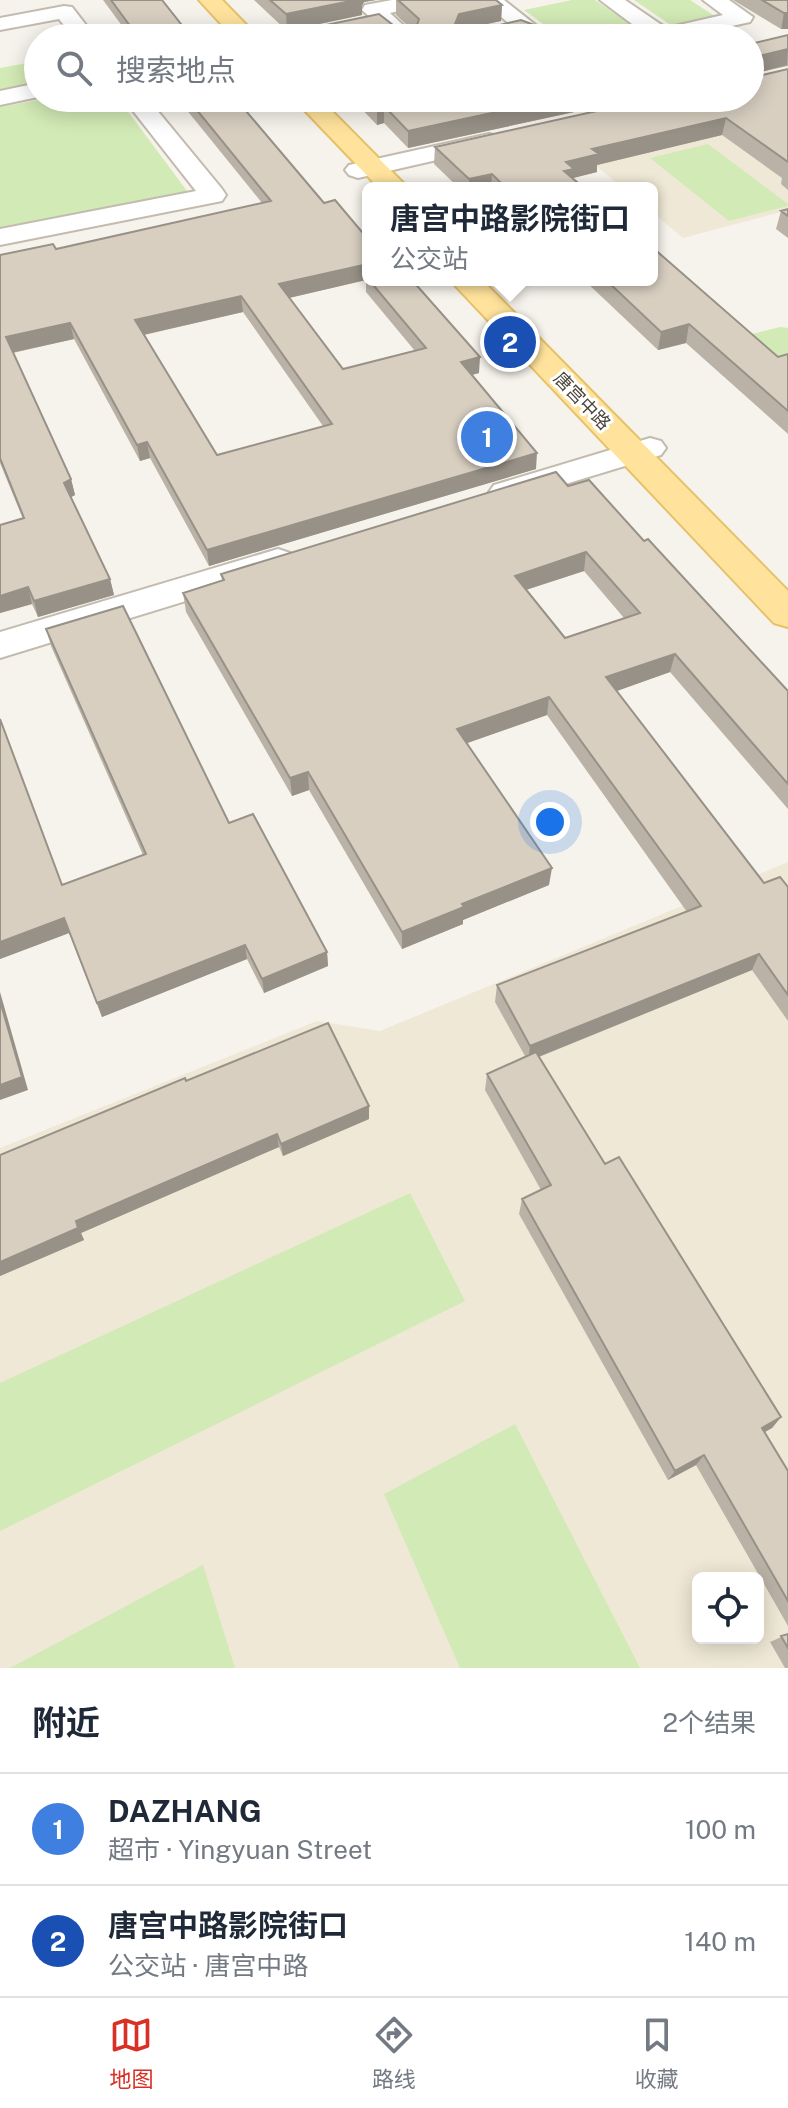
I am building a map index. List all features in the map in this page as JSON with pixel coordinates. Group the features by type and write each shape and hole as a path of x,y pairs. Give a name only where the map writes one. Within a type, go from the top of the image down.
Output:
{"main road":[{"path":"194,0 217,24"},
{"path":"210,0 233,24"},
{"path":"303,112 369,175"},
{"path":"317,112 369,175"},
{"name":"唐宫中路","path":"471,286 788,589"},
{"path":"490,286 788,614"}],"street":[{"path":"390,24 373,10 425,0"},
{"path":"611,0 642,24"},
{"path":"713,24 742,17 714,0"},
{"path":"496,3 523,2"},
{"path":"496,3 523,24"},
{"path":"0,24 64,12 74,24"},
{"path":"364,24 385,20"},
{"path":"0,98 24,93"},
{"path":"0,237 213,195 146,112"},
{"path":"369,175 513,136"},
{"path":"482,499 642,451"},
{"path":"0,645 302,554"}],"shaded area":[{"path":"727,112 761,112 788,131 788,210 683,238 658,217 658,182 616,182 574,148"},
{"path":"788,862 788,1668 0,1668 0,1148 317,1021 380,1031"}],"green space":[{"path":"572,0 595,0 630,24 543,24 524,10"},
{"path":"634,0 690,0 716,17 682,24 669,24"},
{"path":"24,64 24,85 0,90 0,68"},
{"path":"24,102 24,112 128,112 187,191 0,231 0,107"},
{"path":"708,144 788,206 729,221 650,158"},
{"path":"780,327 788,328 788,360 702,347"},
{"path":"410,1193 465,1301 0,1531 0,1383"},
{"path":"515,1424 640,1668 460,1668 384,1494"},
{"path":"203,1565 235,1668 10,1668"}],"building":[{"path":"111,0 162,0 181,24 129,24"},
{"path":"270,0 356,0 286,14"},
{"path":"398,0 496,0 502,5 459,14 455,24 417,24 419,19"},
{"path":"762,0 788,0 788,13 784,13"},
{"path":"379,14 392,24 331,24"},
{"path":"521,20 531,24 504,24"},
{"path":"788,35 788,49 764,55 764,41"},
{"path":"788,69 788,162 726,118 592,149 599,154 566,162 574,169 564,171 577,182 500,182 492,174 469,179 435,147 592,112 764,112 764,75"},
{"path":"198,112 247,112 324,203 335,200 362,232 362,265 279,284 343,369 426,348 374,286 417,286 480,357 461,362 537,453 207,550 147,442 137,445 70,323 6,337 71,479 64,483 110,579 34,601 28,587 0,596 0,525 24,518 0,458 0,255 53,244 56,249 271,201","holes":["241,296 332,424 217,455 135,320"]},
{"path":"390,112 497,112 408,131"},
{"path":"658,252 778,357 788,354 788,411 689,324 661,332 612,286 658,286"},
{"path":"556,472 568,486 589,480 644,541 648,539 788,691 788,784 675,654 606,677 764,883 780,877 788,887 788,995 759,954 530,1046 497,985 701,906 549,697 457,729 552,868 402,932 308,772 290,778 183,593 224,580 221,574","holes":["586,552 640,613 565,638 515,576"]},
{"path":"123,606 229,823 253,814 327,952 262,979 245,945 97,1003 64,918 0,942 0,719 62,885 146,854 46,629"},
{"path":"0,1001 22,1077 0,1085"},
{"path":"328,1023 369,1106 281,1144 277,1134 76,1221 78,1228 0,1262 0,1155"},
{"path":"536,1052 605,1164 619,1157 781,1417 762,1428 788,1471 788,1601 704,1455 675,1471 522,1199 551,1185 487,1074"},
{"path":"788,1634 788,1648 781,1636"}],"place":[{"name":"唐宫中路影院街口","path":"510,342"},
{"name":"DAZHANG","path":"487,437"}]}
